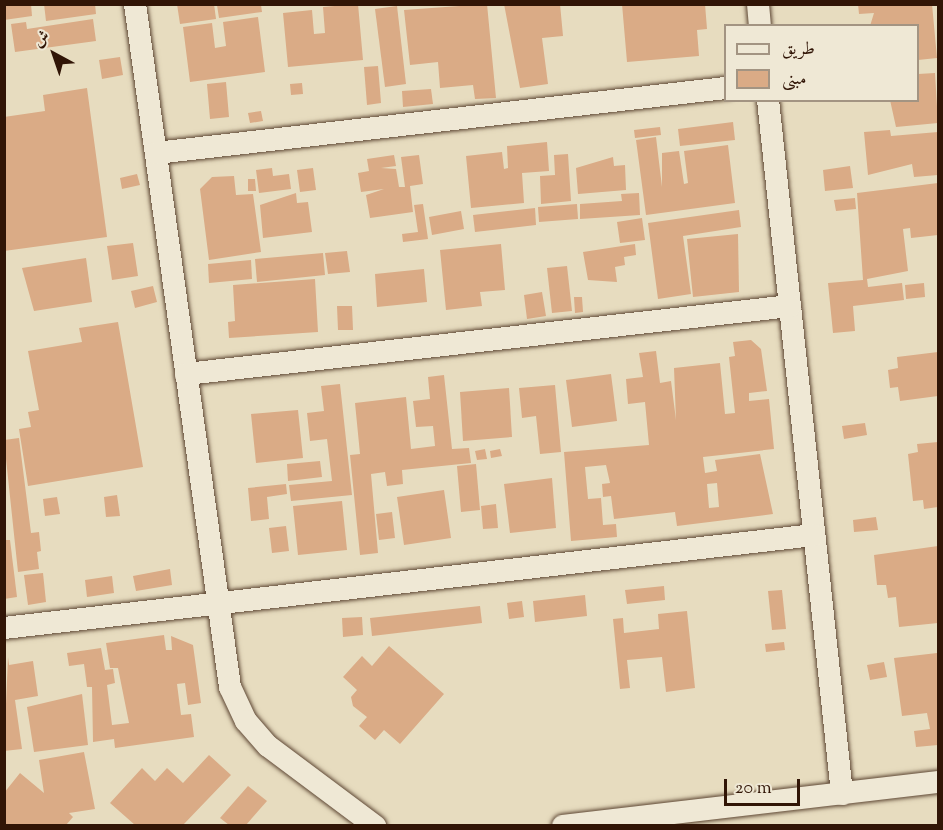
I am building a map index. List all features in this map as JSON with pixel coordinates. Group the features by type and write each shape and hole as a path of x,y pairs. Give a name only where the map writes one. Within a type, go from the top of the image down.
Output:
{"street":[{"path":"135,4 223,660 222,689 233,725 257,753 375,825"},
{"path":"758,4 760,24"},
{"path":"156,153 724,88"},
{"path":"768,102 842,794"},
{"path":"186,374 790,306"},
{"path":"4,628 214,600 814,535"},
{"path":"563,825 618,822 939,782"},
{"path":"311,788 346,825"}],"building":[{"path":"4,4 31,4 32,16 4,20"},
{"path":"44,4 95,4 96,14 46,21"},
{"path":"177,4 214,4 216,19 180,24"},
{"path":"358,4 363,60 288,67 283,13 312,10 314,34 325,33 323,7"},
{"path":"487,4 496,98 475,99 473,85 440,88 438,62 410,65 404,10"},
{"path":"504,4 560,4 563,36 542,38 548,84 520,88"},
{"path":"622,4 705,4 707,29 697,30 699,56 627,62"},
{"path":"858,4 932,4 937,58 919,60 919,24 871,24 874,13 859,14"},
{"path":"217,5 261,5 262,12 219,18"},
{"path":"397,6 406,84 385,87 375,9"},
{"path":"258,17 265,72 190,82 183,27 212,23 215,48 226,46 223,22"},
{"path":"93,19 96,41 15,52 11,24 26,22 27,29"},
{"path":"120,57 123,75 102,79 99,60"},
{"path":"378,66 381,103 367,105 364,67"},
{"path":"935,73 938,123 896,127 890,102 919,102 919,74"},
{"path":"226,82 229,117 210,119 207,84"},
{"path":"302,83 303,94 291,95 290,84"},
{"path":"87,88 107,237 4,251 4,117 45,111 43,95"},
{"path":"431,89 433,104 403,107 402,91"},
{"path":"261,111 263,121 250,123 248,113"},
{"path":"733,122 735,140 680,146 678,129"},
{"path":"660,127 661,135 635,138 634,130"},
{"path":"890,130 891,136 938,132 938,175 914,177 912,164 868,175 864,132"},
{"path":"656,137 662,187 662,153 679,151 684,184 688,183 684,151 728,145 735,203 646,215 636,140"},
{"path":"547,142 549,171 522,173 524,203 471,208 466,156 502,152 504,169 508,168 507,146"},
{"path":"568,154 571,201 541,204 540,176 555,175 554,155"},
{"path":"394,155 396,166 381,168 396,169 399,187 405,187 401,157 419,155 423,184 410,186 413,212 370,218 366,195 384,189 361,192 358,173 369,171 367,159"},
{"path":"613,157 614,166 625,165 626,190 578,194 576,168"},
{"path":"850,166 853,188 825,191 823,170"},
{"path":"272,168 273,176 289,174 291,189 259,193 256,170"},
{"path":"313,168 316,190 300,192 297,170"},
{"path":"137,174 140,185 122,189 120,178"},
{"path":"234,176 236,195 253,194 261,252 209,260 200,189 212,177"},
{"path":"248,179 255,179 256,191 248,191"},
{"path":"938,183 938,235 911,238 910,228 903,229 908,271 867,279 868,287 902,283 904,300 853,306 855,331 833,333 828,283 863,280 857,193"},
{"path":"296,193 297,203 308,202 312,232 263,238 260,205"},
{"path":"639,193 640,215 580,219 580,204 622,201 621,194"},
{"path":"855,198 856,209 836,211 834,200"},
{"path":"423,204 428,239 403,242 402,234 418,232 414,205"},
{"path":"577,204 578,219 539,222 538,207"},
{"path":"535,208 536,225 475,232 473,215"},
{"path":"739,210 741,227 683,236 691,294 658,299 648,223"},
{"path":"461,211 464,229 432,235 429,217"},
{"path":"642,218 645,240 620,243 617,222"},
{"path":"738,234 739,292 693,297 687,239"},
{"path":"133,243 138,276 112,280 107,246"},
{"path":"501,244 505,290 480,292 482,306 446,310 440,250"},
{"path":"635,244 636,255 624,257 625,265 615,267 617,282 588,280 583,252"},
{"path":"347,251 350,272 328,274 325,253"},
{"path":"323,253 325,275 257,282 255,259"},
{"path":"86,258 92,302 34,311 22,268"},
{"path":"251,260 252,279 209,283 208,264"},
{"path":"567,266 572,311 552,313 547,268"},
{"path":"424,269 427,302 377,307 375,274"},
{"path":"315,279 318,332 229,338 228,322 235,321 233,285"},
{"path":"924,283 925,297 906,299 905,285"},
{"path":"153,286 157,302 135,308 131,291"},
{"path":"542,292 546,316 527,319 524,295"},
{"path":"574,297 582,297 583,312 575,313"},
{"path":"337,306 352,306 353,330 338,330"},
{"path":"118,322 143,467 28,486 19,429 31,427 28,412 39,410 28,351 82,342 79,328"},
{"path":"751,340 761,349 767,391 749,393 749,401 769,399 774,449 703,457 705,473 717,471 715,460 760,454 773,514 677,526 675,512 614,519 611,496 603,497 602,484 610,483 606,465 585,467 588,499 601,498 603,525 616,524 617,537 571,541 564,452 649,445 645,402 628,404 626,379 643,377 639,353 656,351 660,383 671,381 676,420 674,368 720,363 725,414 735,413 729,357 735,356 733,342","holes":["717,483 719,507 709,508 707,484"]},
{"path":"938,352 938,396 900,401 898,387 890,388 888,370 898,368 897,357"},
{"path":"611,374 617,421 572,427 566,380"},
{"path":"444,375 452,449 469,448 471,463 402,470 403,484 387,486 385,472 371,474 378,553 360,555 350,455 360,454 355,403 406,397 411,449 435,446 433,426 416,427 413,401 430,399 428,377"},
{"path":"340,384 352,495 291,501 289,485 332,481 327,439 310,441 307,413 324,411 321,386"},
{"path":"555,385 561,452 540,454 536,416 522,418 519,388"},
{"path":"509,388 512,437 463,441 460,392"},
{"path":"298,410 303,458 256,463 251,414"},
{"path":"865,423 867,435 844,439 842,426"},
{"path":"19,438 31,533 39,532 41,551 37,552 39,569 18,572 4,440"},
{"path":"938,442 938,507 924,509 923,500 913,501 908,454 918,452 917,444"},
{"path":"485,449 487,459 477,460 475,451"},
{"path":"500,449 502,456 491,458 490,451"},
{"path":"320,461 322,477 288,481 287,464"},
{"path":"476,464 480,510 461,512 457,466"},
{"path":"552,478 556,528 510,533 504,484"},
{"path":"286,484 287,494 267,497 269,519 251,521 248,488"},
{"path":"444,490 451,538 404,545 397,497"},
{"path":"117,495 120,516 106,517 104,497"},
{"path":"57,497 60,514 45,516 43,499"},
{"path":"342,501 347,550 298,555 293,506"},
{"path":"496,504 498,528 483,529 481,506"},
{"path":"392,512 395,538 379,540 376,514"},
{"path":"876,517 878,530 854,532 853,520"},
{"path":"286,526 289,551 272,553 269,528"},
{"path":"4,540 10,540 17,597 4,599"},
{"path":"938,546 938,623 899,627 896,597 888,598 886,585 877,585 874,555"},
{"path":"170,569 172,585 136,591 133,576"},
{"path":"43,573 46,602 28,605 24,575"},
{"path":"112,576 114,593 87,597 85,580"},
{"path":"664,586 665,600 627,604 625,590"},
{"path":"782,590 786,629 772,630 768,591"},
{"path":"585,595 587,616 535,622 533,601"},
{"path":"522,601 524,617 509,619 507,603"},
{"path":"480,606 482,623 372,636 370,618"},
{"path":"687,611 695,688 666,692 662,657 627,660 630,688 620,689 613,619 623,618 624,633 659,629 658,614"},
{"path":"362,617 363,635 343,637 342,618"},
{"path":"164,635 166,650 172,650 171,636 193,645 201,703 188,705 185,683 177,684 181,715 191,714 194,737 115,748 114,739 93,742 92,687 87,687 84,664 69,666 67,653 101,648 105,670 113,669 115,683 107,685 112,725 129,723 118,668 110,668 106,643"},
{"path":"784,642 785,650 766,652 765,644"},
{"path":"389,646 444,694 400,744 384,730 375,740 359,726 367,717 353,706 351,697 357,690 343,677 362,656 372,666"},
{"path":"937,653 938,745 916,747 914,731 930,729 927,713 902,716 894,658"},
{"path":"8,657 9,665 33,661 38,696 15,700 22,749 4,751"},
{"path":"884,662 887,677 870,680 867,665"},
{"path":"82,694 88,745 34,752 27,707"},
{"path":"84,752 95,809 69,813 73,817 66,825 4,825 4,793 20,773 44,793 39,760"},
{"path":"209,755 231,775 183,825 135,825 110,803 142,768 155,781 167,768 183,783"},
{"path":"248,786 267,801 246,825 229,825 220,818"}]}
